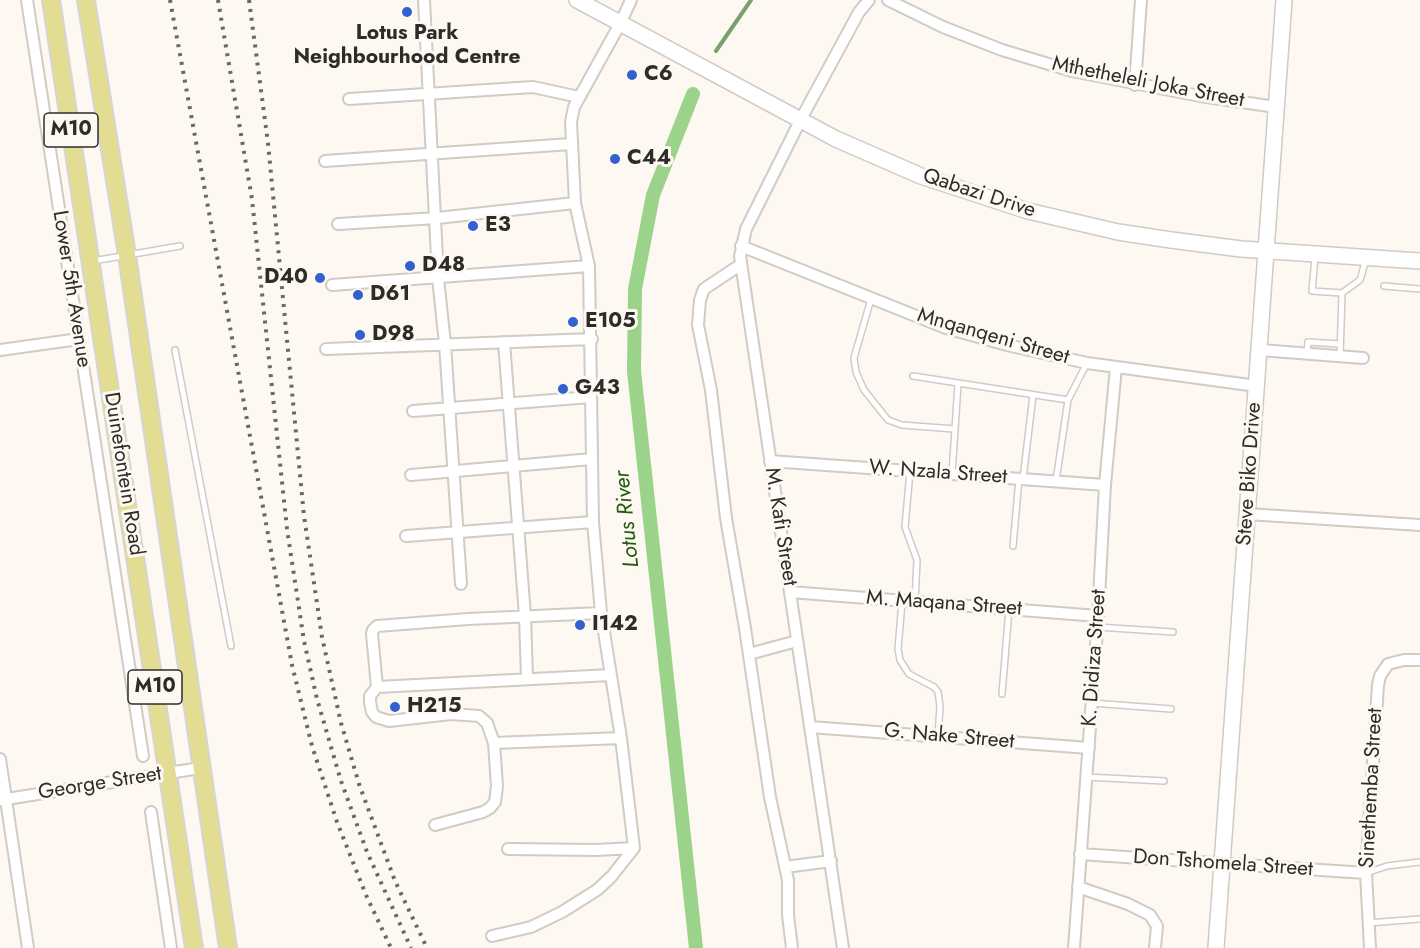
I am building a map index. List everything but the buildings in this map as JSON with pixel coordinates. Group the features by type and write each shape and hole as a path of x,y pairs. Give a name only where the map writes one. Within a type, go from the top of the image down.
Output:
{"main road":[{"name":"Duinefontein Road","path":"51,0 194,948"},
{"name":"Duinefontein Road","path":"86,0 127,255 228,948"},
{"name":"Qabazi Drive","path":"577,0 836,139 921,176 1028,211 1118,232 1171,240 1267,250 1420,261"},
{"name":"Steve Biko Drive","path":"1216,948 1284,0"}],"street":[{"name":"Lower 5th Avenue","path":"27,0 142,756"},
{"path":"424,0 437,218 438,278 445,344 461,584"},
{"path":"492,936 531,927 562,912 597,890 611,877 633,848 621,738 601,613 593,522 592,339 589,266 575,203 571,144 572,114 579,97 631,0"},
{"name":"M. Kafi Street","path":"843,948 740,265 741,246 746,229 801,119 859,12 869,0"},
{"name":"Mthetheleli Joka Street","path":"888,0 943,27 1002,50 1072,71 1135,85 1276,107"},
{"path":"1135,85 1141,0"},
{"path":"349,99 533,87 579,97"},
{"path":"325,161 571,144"},
{"path":"338,224 437,218 575,203"},
{"name":"Mnqanqeni Street","path":"741,246 946,328 1007,345 1087,363 1257,386"},
{"path":"740,265 704,289 699,306 698,325 711,390 728,528 770,797 785,867 792,948"},
{"path":"332,285 589,266"},
{"path":"0,350 79,339"},
{"path":"326,349 592,339"},
{"path":"504,342 525,616 527,678"},
{"path":"1260,350 1363,358"},
{"name":"K. Didiza Street","path":"1074,948 1098,622 1105,485 1116,367"},
{"path":"414,411 591,397"},
{"path":"411,475 592,459"},
{"name":"W. Nzala Street","path":"770,461 1105,485"},
{"path":"1247,514 1420,525"},
{"path":"406,536 593,522"},
{"name":"M. Maqana Street","path":"790,592 1009,609 1098,622"},
{"path":"435,825 483,812 495,802 497,786 494,743 484,719 473,714 451,714 389,721 382,720 372,712 370,696 377,687 372,634 375,627 393,624 601,613"},
{"path":"749,654 797,641"},
{"name":"Sinethemba Street","path":"1370,948 1366,873 1380,676 1384,669 1395,661 1420,660"},
{"path":"377,687 611,675"},
{"name":"G. Nake Street","path":"810,727 1089,748"},
{"path":"494,743 621,738"},
{"path":"0,759 3,799 28,948"},
{"name":"George Street","path":"3,799 200,768"},
{"path":"151,812 171,948"},
{"path":"508,849 633,848"},
{"name":"Don Tshomela Street","path":"1080,854 1366,873"},
{"path":"785,867 831,861"},
{"path":"1078,887 1128,904 1150,915 1157,926 1155,948"}],"lane":[{"path":"91,261 180,246"},
{"path":"1315,254 1312,291 1342,293 1360,279 1367,258"},
{"path":"1384,286 1420,289"},
{"path":"1340,356 1342,293"},
{"path":"871,299 854,358 856,372 864,390 888,420 902,425 955,429"},
{"path":"1307,354 1308,342 1340,344"},
{"path":"175,350 231,646"},
{"path":"1056,481 1068,400 1087,363"},
{"path":"913,376 1068,400"},
{"path":"952,474 958,384"},
{"path":"1013,546 1033,395"},
{"path":"910,471 905,527 917,560 915,602"},
{"path":"903,601 898,648 900,660 909,674 934,687 938,692 940,706 938,736"},
{"path":"1002,694 1009,609"},
{"path":"1098,622 1173,632"},
{"path":"1092,703 1171,709"},
{"path":"1086,777 1164,781"},
{"path":"1366,873 1387,866 1420,862"},
{"path":"1368,922 1420,919"}],"waterway":[{"path":"716,51 751,0"},
{"name":"Lotus River","path":"693,94 653,195 635,289 634,371 696,948"}],"railway":[{"path":"170,0 292,665 312,746 337,822 366,895 391,948"},
{"path":"218,0 252,199 287,529 304,641 317,699 341,781 367,852 411,948"},
{"path":"249,0 268,143 304,516 322,637 341,723 359,784 395,881 427,948"}],"place":[{"name":"Lotus Park Neighbourhood Centre","path":"407,12"},
{"name":"C6","path":"632,75"},
{"name":"C44","path":"615,159"},
{"name":"E3","path":"473,226"},
{"name":"D48","path":"410,266"},
{"name":"D40","path":"320,278"},
{"name":"D61","path":"358,295"},
{"name":"E105","path":"573,322"},
{"name":"D98","path":"360,335"},
{"name":"G43","path":"563,389"},
{"name":"I142","path":"580,625"},
{"name":"H215","path":"395,707"}]}
